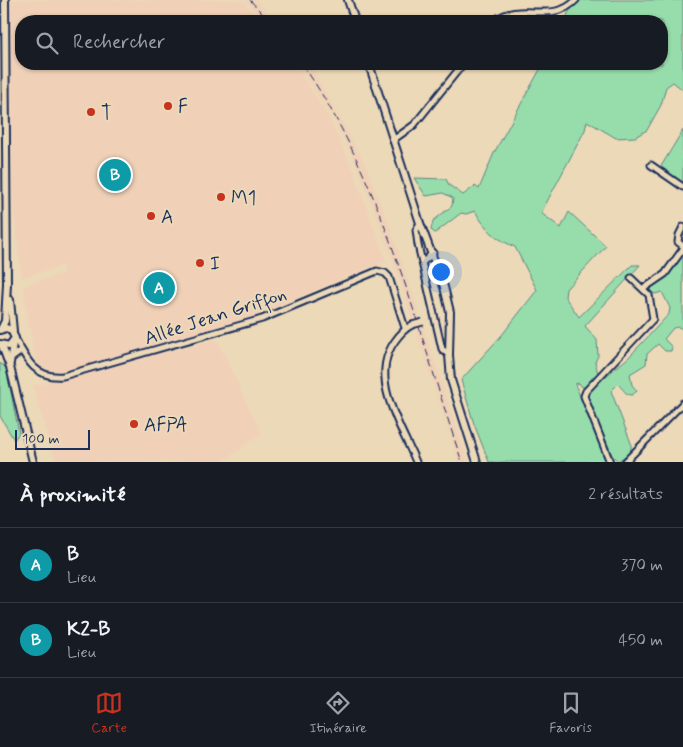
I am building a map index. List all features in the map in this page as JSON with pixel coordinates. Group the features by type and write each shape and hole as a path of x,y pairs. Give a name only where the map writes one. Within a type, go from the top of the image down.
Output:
{"main road":[{"path":"5,0 7,284 6,312 1,329 6,328 10,367 33,462"},
{"path":"348,0 353,15"},
{"path":"371,70 420,223 433,253 450,312 449,356 451,380 477,462"},
{"path":"7,284 10,291 7,343 11,358 10,367"},
{"path":"11,358 20,353"}],"street":[{"path":"500,15 514,7 527,5 561,9 576,0"},
{"path":"393,140 414,125 457,70"},
{"path":"651,165 683,187"},
{"path":"420,223 416,235 434,319 442,349 449,356"},
{"path":"643,289 665,274 683,247 678,242 678,236 683,227"},
{"path":"422,263 433,253"},
{"name":"Allée Jean Griffon","path":"7,343 42,374 63,376 262,319 377,271 385,273 389,277 405,328"},
{"path":"610,462 584,396 586,391 653,319 649,295 631,278"},
{"path":"416,462 388,394 384,374 386,358 405,328 434,319"},
{"name":"Allée Jean Griffon","path":"7,343 20,353"},
{"path":"624,462 683,402"}],"shaded area":[{"path":"10,0 241,0 255,15 15,15 15,70 299,70 329,118 353,170 386,261 254,316 64,372 48,370 40,366 34,357 23,286 64,273 62,266 22,278 12,197"},
{"path":"245,0 256,0 270,15 259,15"},
{"path":"302,70 312,70 316,75 365,164 392,232 468,462 459,462 393,260 357,165 333,118"},
{"name":"AFPA","path":"217,339 261,433 223,462 55,462 33,386"}],"green space":[{"path":"579,0 683,0 683,90 673,82 666,87 661,105 647,130 635,137 616,138 587,121 585,130 541,213 561,228 569,212 606,246 566,289 565,297 579,317 632,265 640,265 585,326 597,340 598,356 595,362 600,381 629,357 669,314 670,308 662,292 655,294 648,290 675,261 683,256 683,329 673,328 664,339 672,347 671,351 665,351 658,344 647,354 646,364 630,374 632,385 637,391 632,395 627,394 618,384 611,391 631,443 631,452 618,461 612,455 587,396 591,390 589,387 582,387 579,383 575,384 607,462 489,462 474,424 461,380 502,335 537,290 515,247 502,241 492,233 483,224 475,211 466,214 461,213 435,233 431,230 433,221 452,206 453,198 443,193 426,196 414,178 446,179 449,185 463,195 475,186 479,189 494,153 540,70 668,70 668,15 568,15"},
{"path":"683,130 683,183 660,168"},
{"path":"0,363 6,368 19,433 14,440 0,416"}],"railway":[{"path":"250,0 264,15"},
{"path":"306,70 330,108 355,156 376,205 396,256 462,462"}],"place":[{"name":"F","path":"168,106"},
{"name":"T","path":"91,112"},
{"name":"K2-B","path":"115,175"},
{"name":"M1","path":"221,197"},
{"name":"A","path":"151,216"},
{"name":"I","path":"200,263"},
{"name":"B","path":"159,288"},
{"name":"AFPA","path":"134,424"}]}
